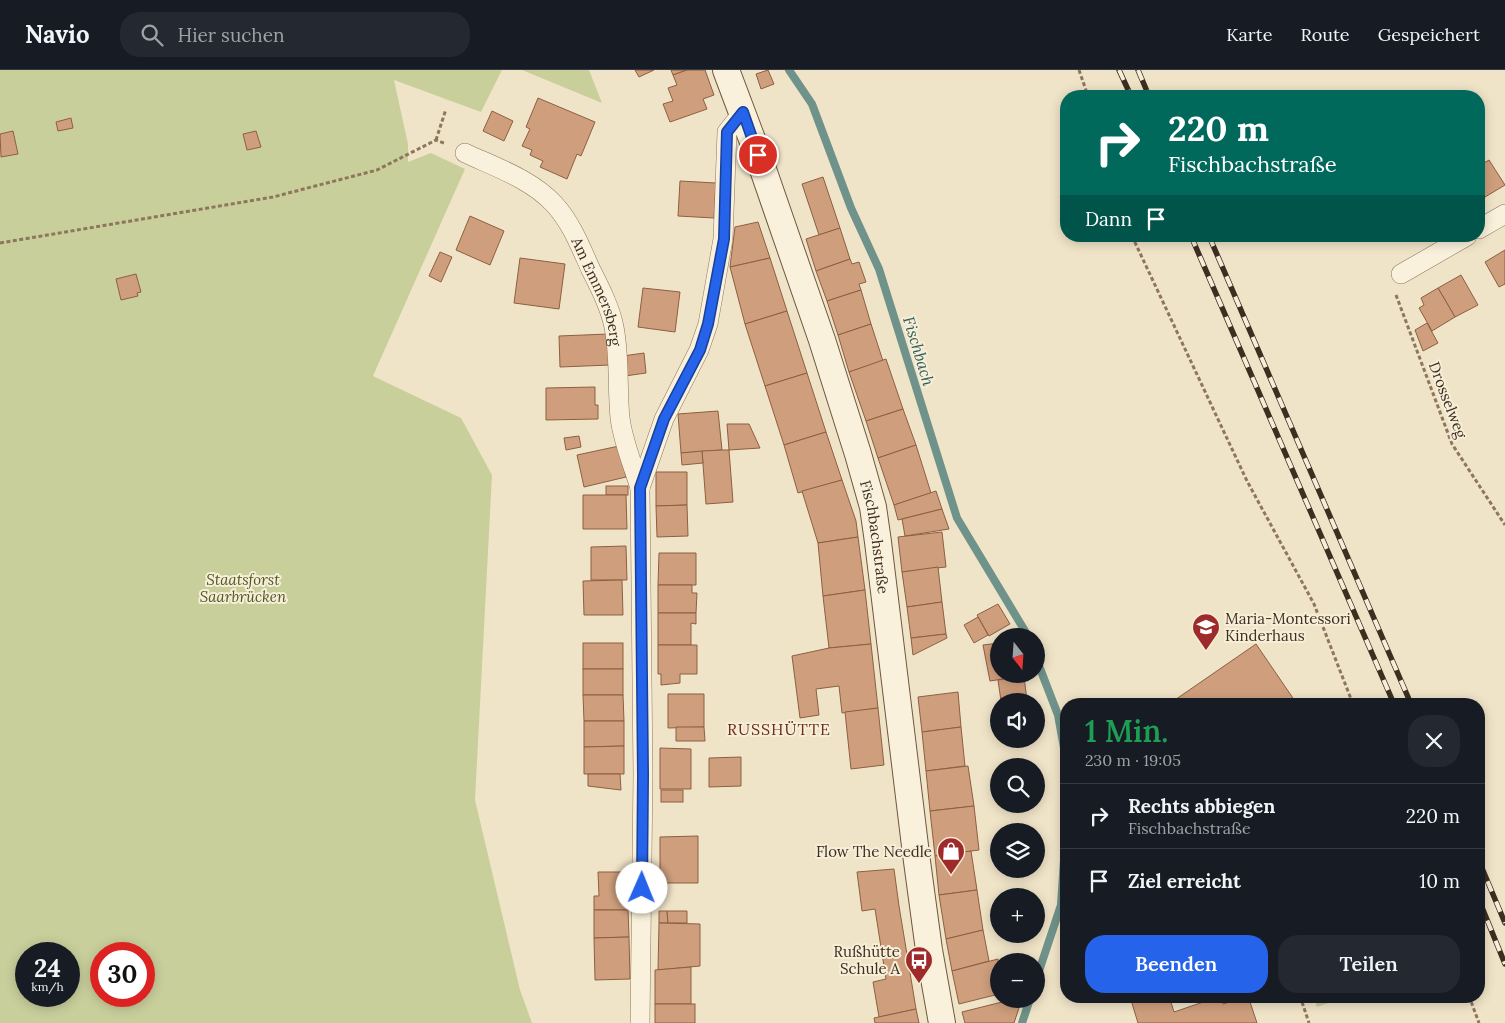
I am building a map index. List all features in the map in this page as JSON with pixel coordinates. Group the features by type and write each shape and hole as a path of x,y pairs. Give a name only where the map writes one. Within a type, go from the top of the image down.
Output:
{"main road":[{"name":"Fischbachstraße","path":"726,70 743,112 822,340 873,507 929,950 942,1023"}],"street":[{"name":"Am Emmersberg","path":"640,488 664,419 700,350 708,324 724,239 727,132 743,112"},
{"name":"Am Emmersberg","path":"465,152 511,174 538,190 554,204 566,220 581,250 608,305 614,326 620,419 640,488 643,775 640,1023"},
{"path":"1485,226 1505,214"},
{"path":"1401,274 1457,242"}],"path":[{"path":"1079,70 1086,90"},
{"path":"0,243 273,197 377,170 436,140 446,110"},
{"path":"436,140 465,152"},
{"path":"1135,242 1247,481 1314,604 1351,698"},
{"name":"Drosselweg","path":"1401,274 1394,290 1452,444 1505,525"},
{"path":"1302,1003 1309,1023"},
{"path":"1471,1003 1479,1023"}],"green space":[{"name":"Staatsforst Saarbrücken","path":"0,70 502,70 481,112 394,80 408,144 408,162 431,153 465,169 373,376 461,418 492,475 475,800 520,990 532,1023 0,1023"},
{"path":"522,70 589,70 602,103"},
{"path":"1316,1003 1329,1003 1317,1007"}],"building":[{"path":"635,70 654,70 639,77"},
{"path":"671,70 687,70 673,75"},
{"path":"687,70 705,70 714,95 703,99 707,109 670,122 663,104 673,101 668,88 677,85 673,75"},
{"path":"768,70 774,84 761,89 756,74"},
{"path":"538,98 595,122 581,156 577,154 567,179 540,167 543,161 530,155 532,150 522,146 530,129 526,127"},
{"path":"492,111 513,121 504,141 483,131"},
{"path":"71,118 73,128 58,131 56,122"},
{"path":"13,131 18,154 1,157 0,134"},
{"path":"256,131 261,147 247,150 243,134"},
{"path":"1489,160 1505,185 1485,197 1485,162"},
{"path":"823,177 840,228 819,235 802,184"},
{"path":"680,181 716,183 714,218 678,216"},
{"path":"470,216 504,231 490,265 456,250"},
{"path":"758,222 770,258 730,267 735,227"},
{"path":"840,228 850,259 816,271 806,239"},
{"path":"1505,250 1505,284 1499,287 1485,262"},
{"path":"440,252 452,257 441,282 429,276"},
{"path":"520,258 565,264 559,309 514,303"},
{"path":"770,258 787,311 745,324 730,267"},
{"path":"850,259 852,264 859,262 866,282 859,284 861,290 827,301 816,271"},
{"path":"136,274 141,292 137,293 138,296 121,300 116,279"},
{"path":"1461,275 1478,305 1455,317 1438,288"},
{"path":"643,288 680,292 675,332 638,327"},
{"path":"1438,288 1455,317 1432,331 1419,308 1424,305 1421,298"},
{"path":"861,290 871,324 838,335 827,301"},
{"path":"787,311 807,373 765,386 745,324"},
{"path":"1427,323 1438,343 1423,351 1415,330"},
{"path":"871,324 883,361 849,372 838,335"},
{"path":"608,334 610,365 560,367 559,336"},
{"path":"644,353 646,373 625,376 623,356"},
{"path":"886,359 903,409 866,421 849,372"},
{"path":"807,373 826,432 784,445 765,386"},
{"path":"595,387 595,405 598,405 598,419 546,420 546,388"},
{"path":"903,409 916,445 878,458 866,421"},
{"path":"718,411 722,450 681,453 678,414"},
{"path":"727,424 749,424 760,448 729,450"},
{"path":"826,432 842,480 798,493 784,445"},
{"path":"579,436 581,447 566,450 564,438"},
{"path":"916,445 931,493 894,505 878,458"},
{"path":"619,446 626,477 584,487 577,455"},
{"path":"729,450 733,502 706,504 702,451"},
{"path":"702,451 703,463 682,465 681,453"},
{"path":"656,472 687,472 687,505 656,506"},
{"path":"842,480 856,521 858,537 818,543 802,491"},
{"path":"606,486 628,486 628,495 606,495"},
{"path":"936,491 942,509 898,520 894,505"},
{"path":"583,495 626,495 627,529 583,529"},
{"path":"687,505 688,536 657,537 656,506"},
{"path":"942,509 949,529 905,536 902,519"},
{"path":"942,532 946,567 902,572 898,537"},
{"path":"858,537 865,590 823,596 818,543"},
{"path":"626,546 627,580 591,580 591,547"},
{"path":"659,553 696,553 696,585 658,585"},
{"path":"938,567 942,602 907,607 902,572"},
{"path":"622,580 623,615 584,615 583,581"},
{"path":"658,585 692,585 692,593 697,593 696,613 658,613"},
{"path":"865,590 871,644 829,648 823,596"},
{"path":"942,602 946,634 911,638 907,607"},
{"path":"998,604 1010,624 1003,628 990,628 989,636 977,615"},
{"path":"658,613 696,613 696,624 691,623 691,645 658,645"},
{"path":"978,617 988,635 974,643 964,625"},
{"path":"946,634 947,638 913,655 911,638"},
{"path":"583,643 623,643 623,669 583,669"},
{"path":"871,644 878,708 842,713 839,686 816,689 819,715 800,718 792,656 829,648"},
{"path":"990,644 990,681 983,645"},
{"path":"1256,644 1293,698 1178,698"},
{"path":"658,645 697,645 697,674 680,674 680,683 661,685 661,674 658,674"},
{"path":"583,669 623,669 623,695 583,695"},
{"path":"998,683 1025,683 1026,693 1000,693"},
{"path":"958,692 961,727 922,732 918,697"},
{"path":"668,694 704,694 704,727 668,728"},
{"path":"583,695 623,695 624,721 584,721"},
{"path":"878,708 884,765 851,769 845,712"},
{"path":"584,721 624,721 624,746 584,747"},
{"path":"676,727 704,727 705,741 676,741"},
{"path":"961,727 965,766 926,771 922,732"},
{"path":"624,746 624,774 584,774 584,747"},
{"path":"660,748 691,749 691,789 660,789"},
{"path":"741,757 741,786 709,787 709,758"},
{"path":"968,766 974,806 930,811 926,771"},
{"path":"588,774 620,774 621,790 588,786"},
{"path":"661,790 683,790 683,802 661,802"},
{"path":"974,806 979,850 935,856 930,811"},
{"path":"698,836 698,883 660,883 660,837"},
{"path":"971,851 977,890 939,895 935,856"},
{"path":"894,869 916,1009 879,1017 873,982 886,979 875,909 862,911 857,872"},
{"path":"598,872 628,872 628,910 594,910 594,896 599,896"},
{"path":"977,890 983,930 946,939 939,895"},
{"path":"594,910 628,910 629,937 594,938"},
{"path":"659,911 667,911 668,923 659,923"},
{"path":"667,911 687,911 687,923 668,923"},
{"path":"659,923 700,924 700,966 658,970"},
{"path":"983,930 989,961 952,971 946,939"},
{"path":"629,937 630,979 595,980 594,938"},
{"path":"990,961 990,996 959,1004 952,971"},
{"path":"691,967 691,1004 655,1004 655,970"},
{"path":"1132,1003 1171,1003 1174,1012 1200,1003 1250,1003 1257,1023 1138,1023"},
{"path":"655,1004 695,1004 695,1023 655,1023"},
{"path":"990,1005 990,1008 1019,1008 1014,1023 965,1023 962,1012"},
{"path":"916,1009 919,1023 875,1023 874,1018"}],"waterway":[{"name":"Fischbach","path":"789,70 812,104 851,208 879,269 957,518 1023,628"},
{"name":"Fischbach","path":"1045,681 1058,715 1060,726"},
{"name":"Fischbach","path":"1045,953 1060,908"},
{"name":"Fischbach","path":"1022,1023 1027,1008"}],"railway":[{"path":"1119,70 1128,90"},
{"path":"1138,70 1146,90"},
{"path":"1194,242 1391,698"},
{"path":"1212,242 1408,698"},
{"path":"1485,875 1505,923"},
{"path":"1485,915 1505,964"}],"place":[{"name":"Maria-Montessori Kinderhaus","path":"1206,651"},
{"name":"Flow The Needle","path":"951,875"},
{"name":"Rußhütte Schule A","path":"919,984"}],"district":[{"name":"RUSSHÜTTE","path":"779,729"}],"route":[{"path":"642,888 643,775 640,488 664,419 700,350 708,324 724,239 727,132 743,112 758,155"}]}
